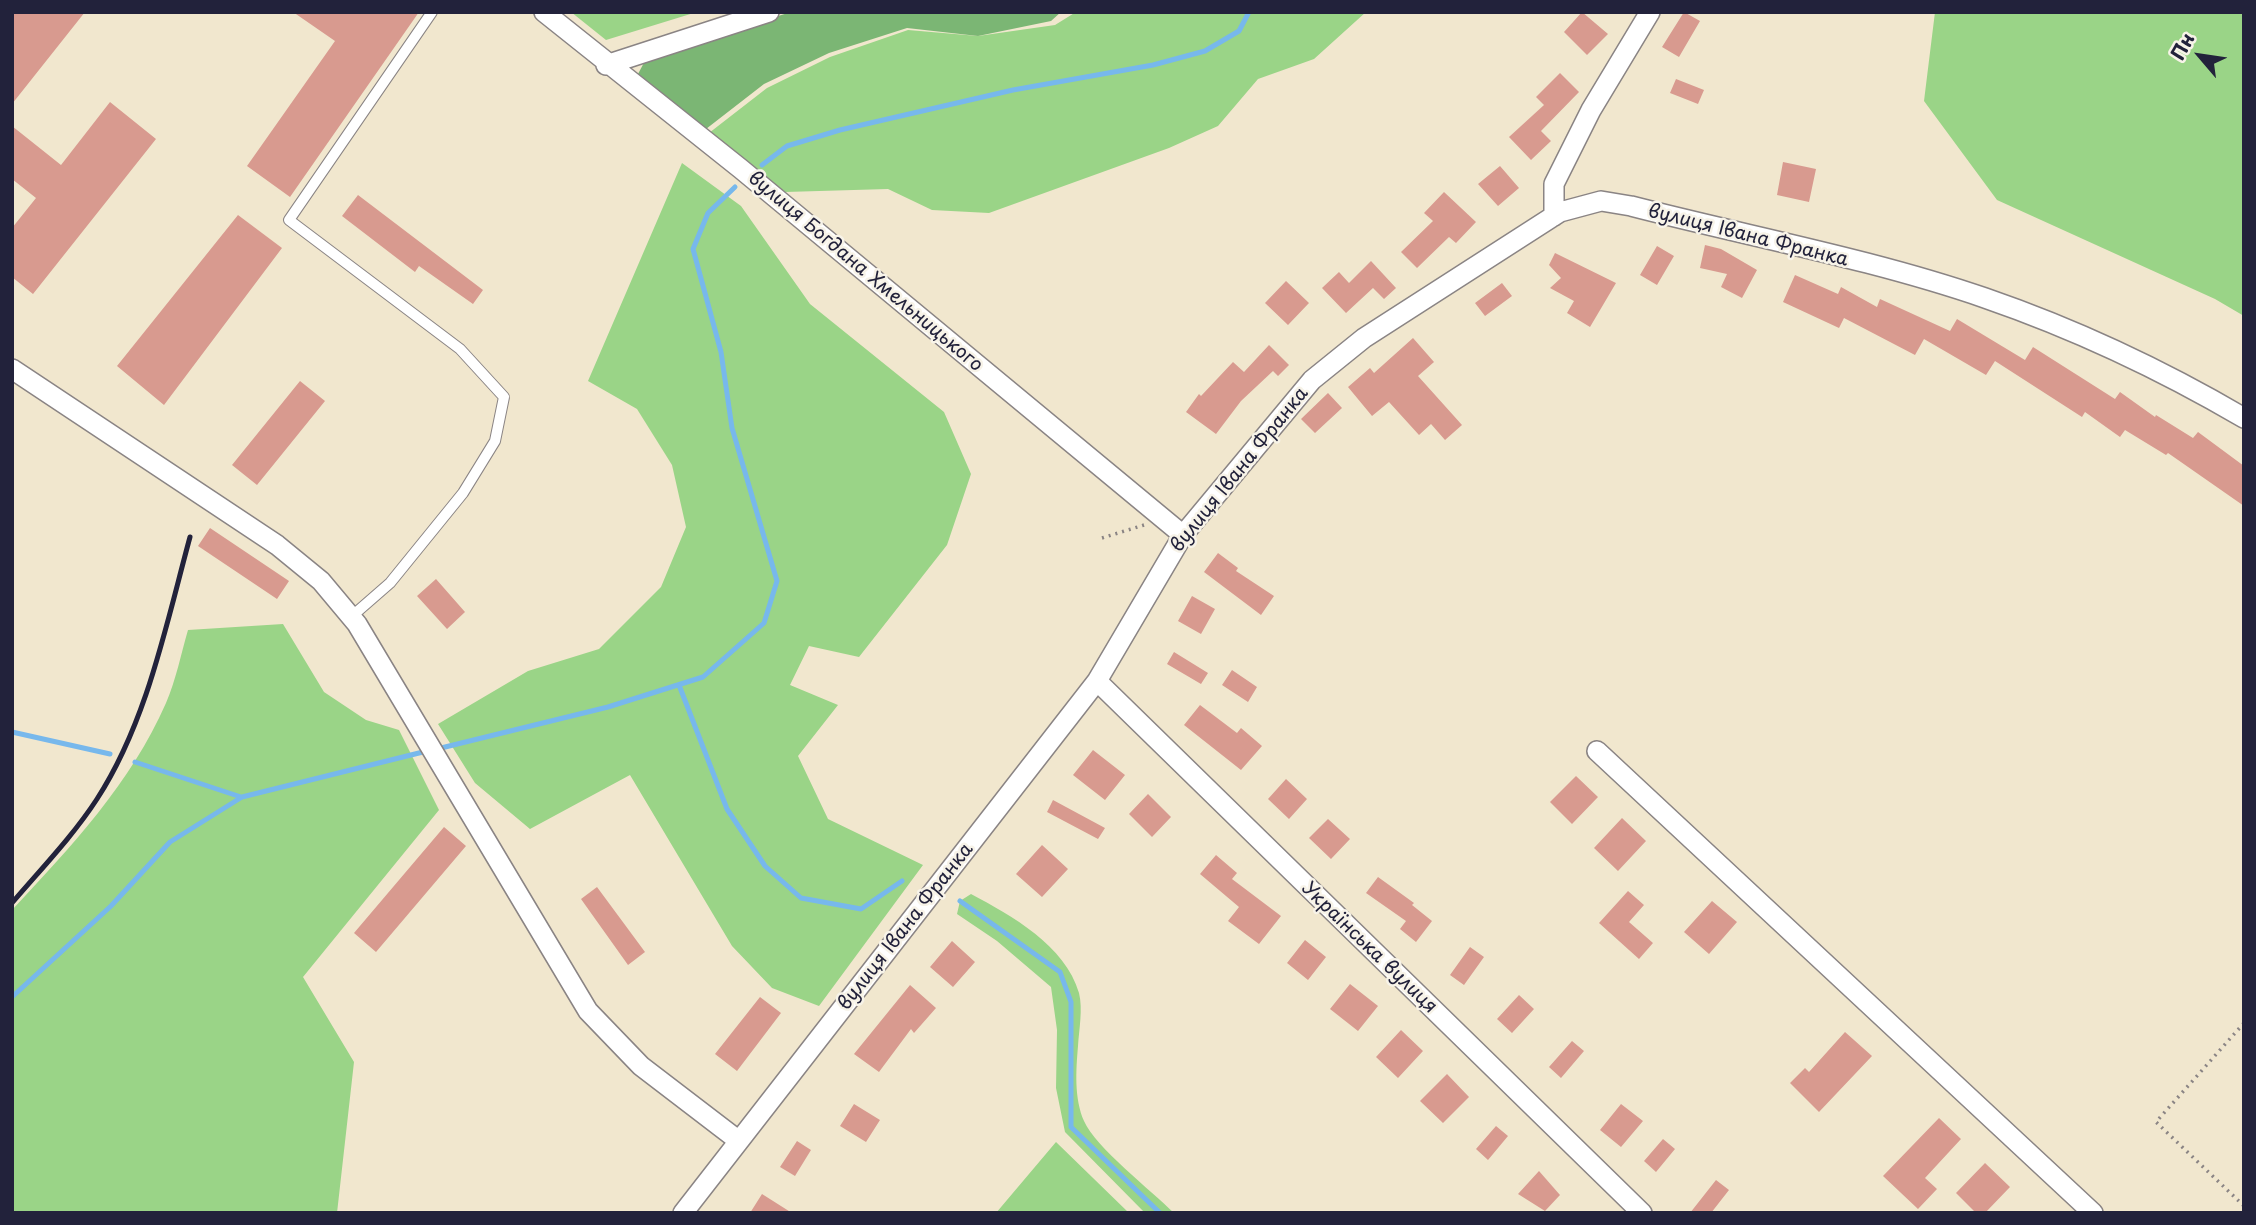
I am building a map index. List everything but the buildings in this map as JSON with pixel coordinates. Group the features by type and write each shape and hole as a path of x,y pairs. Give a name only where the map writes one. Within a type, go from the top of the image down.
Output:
{"street":[{"name":"вулиця Богдана Хмельницького","path":"544,12 606,65 741,169 1183,535"},
{"path":"606,65 769,12"},
{"path":"1554,216 1554,184 1591,110 1650,12"},
{"name":"вулиця Івана Франка","path":"683,1213 1097,681 1183,535 1312,380 1364,338 1554,216 1601,201 1631,206 1982,297 2052,322 2171,377 2244,418"},
{"path":"12,369 277,545 321,581 351,617 588,1011 641,1066 739,1141"},
{"name":"Українська вулиця","path":"1097,681 1642,1213"},
{"path":"1597,751 2093,1213"}],"lane":[{"path":"351,617 390,583 463,493 495,441 504,397 460,349 289,220 432,12"}],"path":[{"path":"1102,538 1162,518"},
{"path":"2244,1023 2156,1122 2244,1206"}],"green space":[{"path":"571,12 697,12 606,40"},
{"path":"791,12 1061,12 1051,21 978,36 907,28 829,53 764,84 706,129 638,74 647,57"},
{"path":"1076,12 1366,12 1314,59 1258,79 1218,126 1169,148 989,213 932,210 888,189 785,192 709,133 767,88 830,57 908,30 978,36 1055,25"},
{"path":"1935,12 2244,12 2244,316 2215,299 1997,200 1924,101"},
{"path":"682,163 741,206 810,304 944,412 971,474 947,545 859,657 809,646 790,685 838,705 798,756 828,819 923,865 819,1006 772,988 732,946 630,775 530,829 475,783 438,724 528,671 599,649 661,587 686,527 672,465 637,409 588,381"},
{"path":"283,624 324,692 366,720 399,730 439,810 303,977 354,1062 337,1213 12,1213 12,910 98,813 135,760 166,703 188,630"},
{"path":"971,894 1019,922 1062,960 1072,976 1080,999 1076,1084 1084,1121 1090,1132 1112,1156 1174,1213 1145,1213 1065,1132 1056,1088 1057,1030 1051,987 997,941 957,914 960,901"},
{"path":"1056,1142 1129,1213 996,1213"}],"waterway":[{"path":"762,165 787,146 840,130 1013,90 1153,65 1205,51 1239,31 1249,12"},
{"path":"437,749 608,707 703,677 764,623 777,581 732,428 721,352 693,249 708,213 735,187"},
{"path":"679,685 727,809 765,866 801,898 861,909 902,881"},
{"path":"12,732 110,754"},
{"path":"12,997 111,906 170,842 242,797 427,751"},
{"path":"135,762 241,797"},
{"path":"960,901 1060,972 1071,1002 1071,1127 1160,1213"}],"railway":[{"path":"12,903 78,826 114,769 129,738 153,672 190,537"}]}
